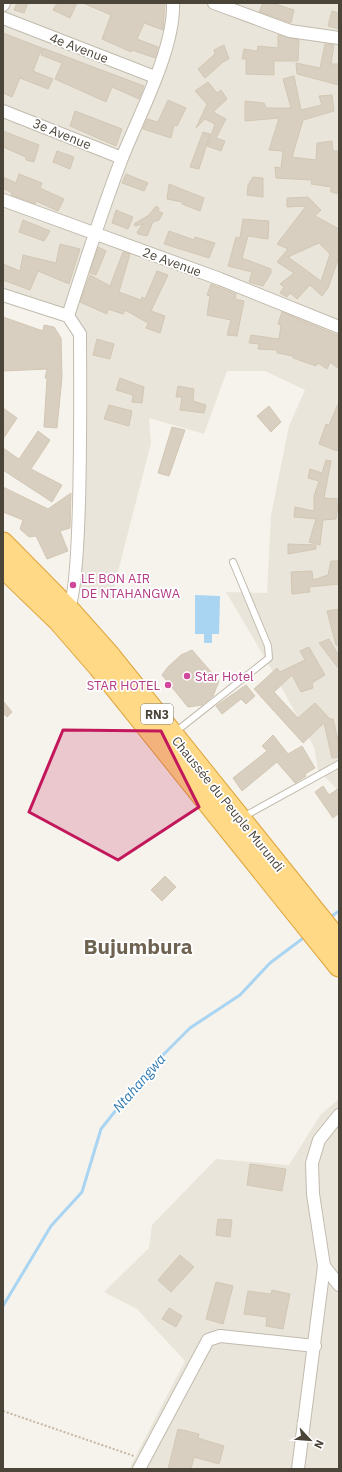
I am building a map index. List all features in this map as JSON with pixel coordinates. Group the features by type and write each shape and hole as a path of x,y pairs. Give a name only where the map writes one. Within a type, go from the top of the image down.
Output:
{"highway":[{"name":"Chaussée du Peuple Murundi","path":"3,543 64,615 295,900 337,955"},
{"name":"Chaussée du Peuple Murundi","path":"3,567 64,615 109,655 240,818 295,900"}],"street":[{"path":"68,316 95,233 122,158 155,77 170,34 173,3"},
{"path":"214,3 290,31 339,38"},
{"name":"4e Avenue","path":"3,18 155,77"},
{"name":"3e Avenue","path":"3,111 122,158"},
{"name":"2e Avenue","path":"3,200 220,279 339,327"},
{"path":"3,295 68,316 80,334 78,530 75,586 64,615"},
{"path":"298,1469 315,1346 324,1266 313,1194 312,1162 319,1140 339,1115"},
{"path":"324,1266 339,1285"},
{"path":"141,1464 208,1340 220,1336 315,1346"}],"lane":[{"path":"172,734 269,658 268,646 233,562"},
{"path":"240,818 339,764"}],"path":[{"path":"3,1411 141,1464"}],"highlighted area":[{"path":"63,730 161,731 199,807 118,860 29,812"}],"shaded area":[{"path":"3,3 339,3 339,791 318,770 314,747 272,670 226,592 267,593 271,515 289,426 305,390 265,371 227,371 204,434 149,418 151,443 111,599 75,586 80,334 68,316 3,295"},
{"path":"339,1099 339,1469 129,1469 185,1361 137,1309 104,1292 149,1248 152,1225 216,1159 289,1165 321,1114"}],"water":[{"path":"195,595 220,596 219,634 212,634 212,643 204,643 204,634 195,634"}],"building":[{"path":"17,3 28,3 24,13 14,10"},
{"path":"57,3 77,3 70,18 53,10"},
{"path":"83,3 165,3 163,30 144,23 137,39 158,47 155,58 132,50 131,52 102,39 111,15"},
{"path":"263,3 272,3 294,10 291,23 259,12"},
{"path":"332,11 339,13 339,29 328,26"},
{"path":"3,33 42,48 33,71 53,79 48,89 20,78 12,97 3,93"},
{"path":"278,35 299,40 298,61 274,61 274,75 246,74 246,59 242,59 244,49 257,51 258,46 278,48"},
{"path":"325,44 334,45 331,64 339,64 339,85 297,74 296,63 320,68"},
{"path":"224,45 229,59 223,62 205,78 198,69 215,54 214,50"},
{"path":"43,48 144,86 139,99 112,87 106,102 55,79 62,63 41,55"},
{"path":"294,76 301,110 322,105 319,96 332,95 334,111 303,120 292,157 316,160 317,143 332,141 333,151 339,151 339,194 331,192 331,187 311,184 312,180 276,178 275,167 281,168 283,151 269,150 279,118 245,121 245,101 264,103 266,108 291,108 283,79"},
{"path":"208,82 217,93 221,90 227,99 213,112 226,119 216,138 225,141 221,151 207,146 215,124 205,119 196,128 207,104 195,91"},
{"path":"168,100 186,108 177,126 174,125 171,138 143,129 147,119 158,122"},
{"path":"75,111 122,129 116,146 70,126"},
{"path":"3,131 39,145 34,162 26,160 26,157 3,147"},
{"path":"203,132 210,134 199,169 190,167"},
{"path":"57,151 74,157 70,169 53,162"},
{"path":"19,174 42,183 40,188 64,199 58,211 36,201 35,204 11,195 12,193 3,188 3,177 16,183"},
{"path":"126,174 148,183 144,191 122,183"},
{"path":"253,177 263,178 263,197 247,195 248,185"},
{"path":"169,184 204,198 200,211 182,204 182,202 167,199"},
{"path":"308,197 321,210 315,216 339,229 339,257 328,288 322,296 310,285 297,299 290,293 287,297 280,293 284,287 280,284 294,273 277,262 288,249 277,244 306,206 287,207 287,198","holes":["319,243 330,254 321,281 288,257"]},
{"path":"156,206 159,208 158,211 163,213 159,220 153,222 147,236 138,234 137,232 143,224 135,226 134,224 149,215"},
{"path":"116,210 133,217 128,229 112,223"},
{"path":"243,219 269,221 268,239 248,236 242,258 271,269 271,273 263,286 249,282 252,272 228,266 236,237 240,238"},
{"path":"23,220 50,231 44,241 19,232"},
{"path":"169,231 194,240 195,237 215,243 209,258 164,244"},
{"path":"60,244 80,249 69,284 38,271 30,290 3,280 3,264 20,271 23,255 56,263"},
{"path":"98,247 106,251 96,275 90,273"},
{"path":"123,252 130,254 119,292 141,300 142,297 145,299 157,271 168,275 151,311 165,316 160,333 146,328 148,323 125,310 123,314 108,309 107,314 80,302 90,275 110,286"},
{"path":"211,284 236,294 235,299 244,301 237,336 227,335 231,320 207,315 210,296 207,295"},
{"path":"282,312 339,336 339,369 330,362 327,369 318,363 316,366 293,358 293,356 277,353 277,350 258,349 259,344 249,343 251,335 279,339 281,325 278,324"},
{"path":"3,317 43,331 44,325 54,327 61,338 62,377 57,428 44,427 47,378 45,378 47,369 3,371"},
{"path":"97,339 114,344 110,359 93,355"},
{"path":"120,378 144,387 142,403 132,402 133,395 116,390"},
{"path":"178,386 194,389 193,401 206,405 204,413 180,410 182,397 176,397"},
{"path":"339,402 339,444 337,451 319,444 326,424 329,425"},
{"path":"109,405 132,411 129,426 104,419"},
{"path":"269,406 281,422 271,432 257,416"},
{"path":"3,408 17,418 3,439"},
{"path":"172,427 185,430 169,476 158,473"},
{"path":"38,431 50,440 31,469 62,485 52,502 3,470 3,448 19,459"},
{"path":"326,460 331,461 324,498 339,499 336,519 323,520 320,545 309,542 316,519 294,517 295,507 314,511 314,496 319,481 308,478 310,469 322,473"},
{"path":"3,487 48,509 71,493 70,528 60,531 68,551 47,559 36,536 29,537 20,529 23,520 3,512"},
{"path":"288,544 316,545 316,549 288,554"},
{"path":"331,561 339,561 339,584 309,587 310,592 292,594 291,572 312,571 313,580 328,575"},
{"path":"339,609 339,645 336,645 327,611"},
{"path":"329,639 339,656 339,669 319,643"},
{"path":"309,647 325,675 312,683 313,688 301,692 292,675 274,692 298,718 315,703 330,719 333,719 339,744 339,757 332,758 324,723 303,743 254,689 277,668 280,672 305,660 300,651"},
{"path":"192,650 219,681 213,696 202,705 188,707 162,675 181,655"},
{"path":"246,685 255,696 246,704 241,699 222,714 216,706"},
{"path":"3,701 12,712 7,717 3,713"},
{"path":"273,735 288,754 302,746 315,768 295,783 277,762 242,791 233,778 267,751 262,746"},
{"path":"323,786 329,795 339,788 339,813 333,818 315,792"},
{"path":"165,876 176,887 162,901 151,890"},
{"path":"250,1164 286,1169 282,1191 247,1185"},
{"path":"218,1219 232,1220 230,1237 216,1235"},
{"path":"180,1255 194,1267 171,1292 158,1280"},
{"path":"216,1282 233,1286 223,1324 206,1319"},
{"path":"272,1290 290,1294 283,1329 266,1326 267,1317 244,1314 248,1291 271,1294"},
{"path":"169,1308 182,1316 176,1327 162,1319"},
{"path":"178,1429 199,1434 198,1438 224,1446 219,1464 194,1457 191,1469 168,1469"}],"waterway":[{"name":"Ntahangwa","path":"329,918 339,911"},
{"name":"Ntahangwa","path":"3,1306 51,1226 82,1192 101,1129 147,1071 190,1028 240,995 270,963 306,936"}],"place":[{"name":"LE BON AIR DE NTAHANGWA","path":"73,585"},
{"name":"Star Hotel","path":"187,676"},
{"name":"STAR HOTEL","path":"168,685"}],"district":[{"name":"Bujumbura","path":"138,946"}]}
